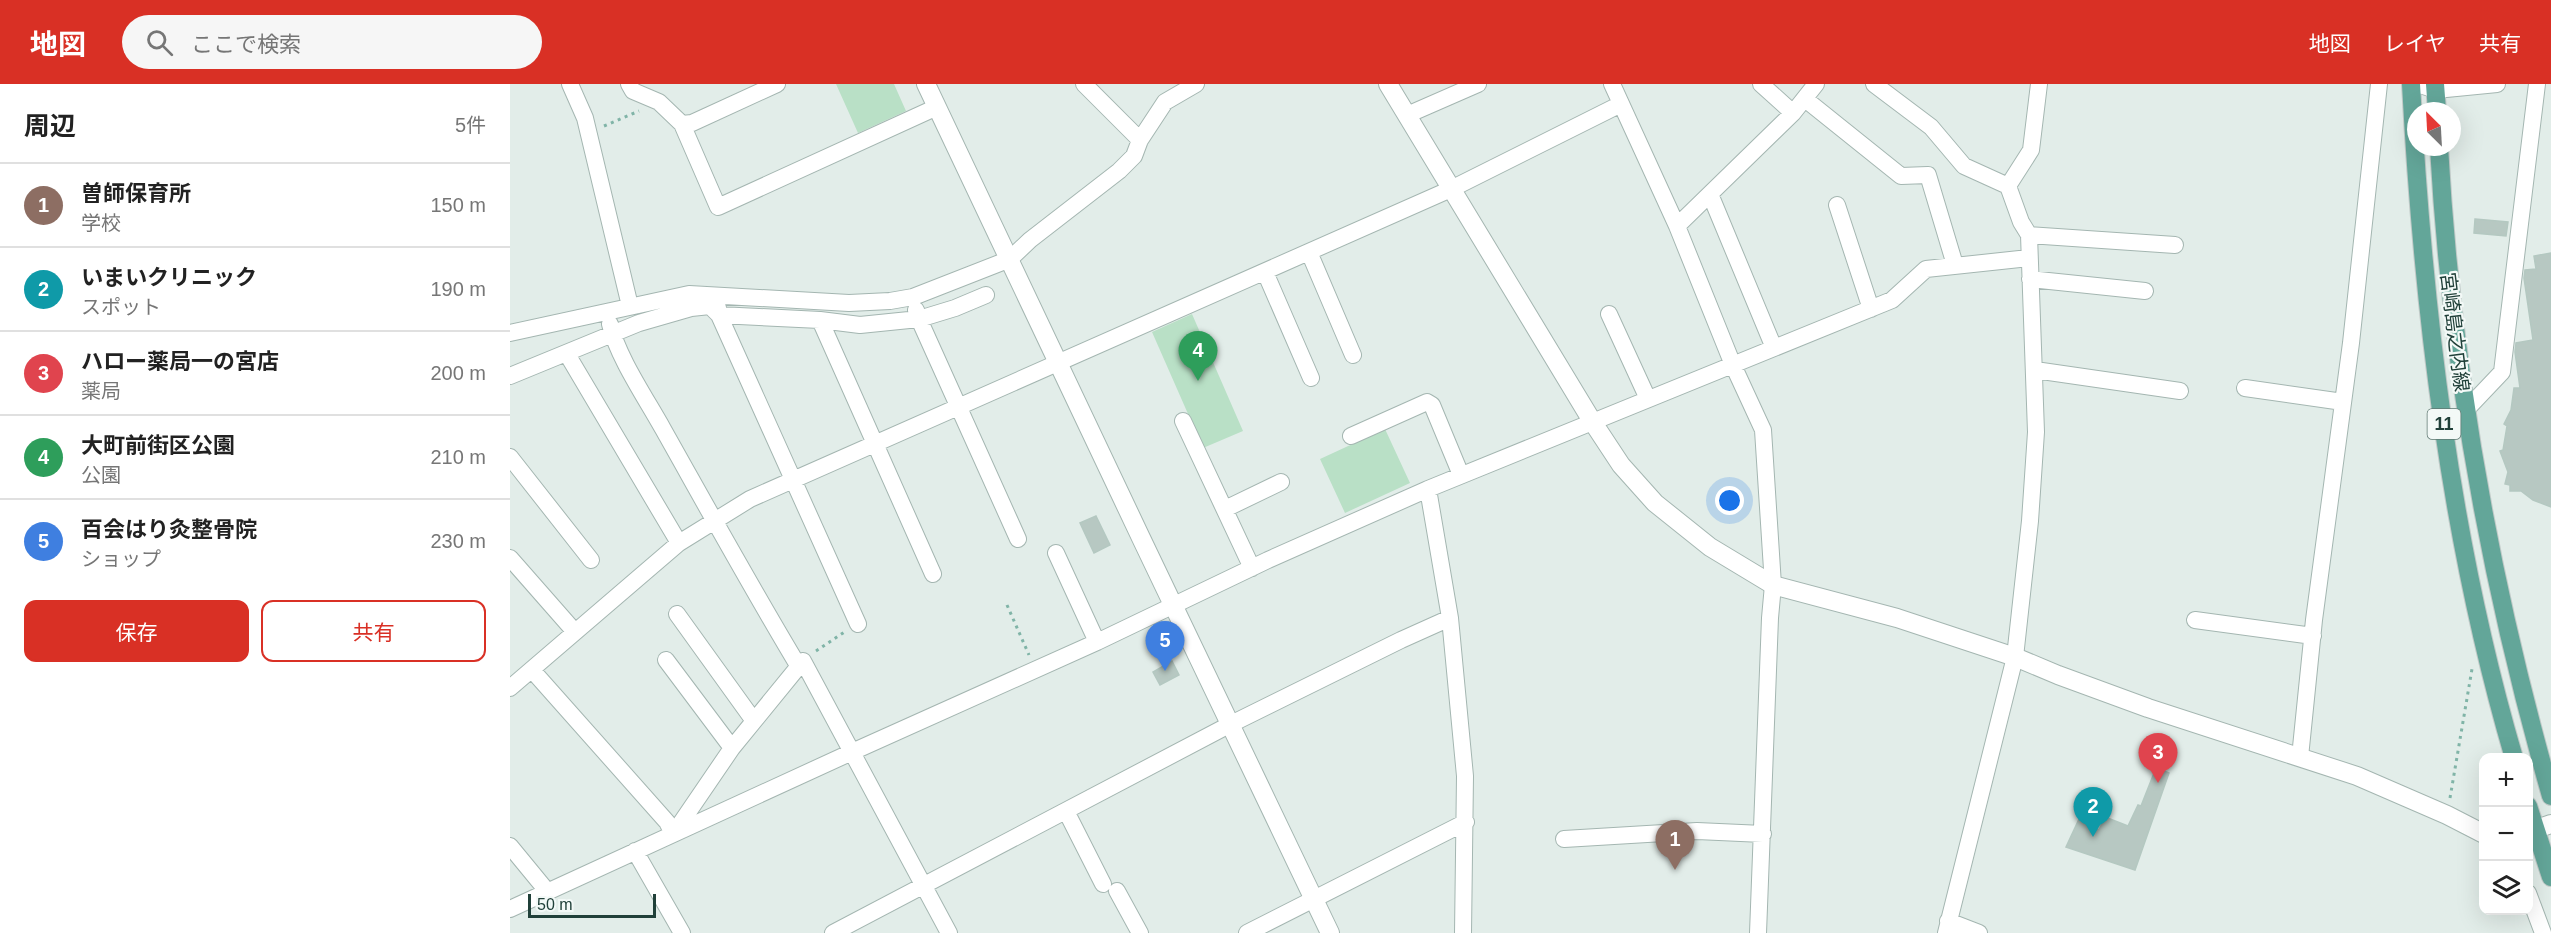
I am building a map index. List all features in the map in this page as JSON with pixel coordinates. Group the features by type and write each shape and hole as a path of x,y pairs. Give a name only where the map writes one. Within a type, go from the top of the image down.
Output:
{"main road":[{"name":"宮崎島之内線","path":"2411,84 2417,202 2428,307 2452,479 2499,705 2513,753"},
{"path":"2436,87 2437,102"},
{"name":"宮崎島之内線","path":"2440,156 2452,302 2465,411 2494,569 2523,696 2551,796"},
{"path":"2529,807 2551,877"}],"street":[{"path":"570,84 589,133 630,306"},
{"path":"629,84 633,91 659,102 682,123 718,207 937,107"},
{"path":"682,123 692,123 777,84"},
{"path":"927,84 1175,606 1229,725 1330,933"},
{"path":"1084,84 1140,140"},
{"path":"510,333 689,294 849,303 890,301 913,297 1010,259 1030,240 1119,171 1134,156 1140,140 1165,102 1196,84"},
{"path":"1388,84 1621,465 1655,503 1710,547 1773,585 1897,618 2015,657 2148,708 2357,776 2447,815 2479,833"},
{"path":"1407,115 1478,84"},
{"path":"1612,84 1677,226 1733,365 1763,430 1773,585 1758,933"},
{"path":"1761,84 1793,113"},
{"path":"1677,226 1793,113 1816,84"},
{"path":"1874,84 1931,127 1964,166 2007,186 2028,234 2036,432 2030,521 2015,657 1947,927 1979,933"},
{"path":"2007,186 2031,150 2039,84"},
{"path":"2300,757 2379,84"},
{"path":"2417,84 2436,87 2497,84"},
{"path":"2465,411 2502,372 2537,84"},
{"path":"1805,99 1901,176 1928,175 1955,265"},
{"path":"510,688 679,543 750,499 1451,189 1621,104"},
{"path":"1710,194 1774,348"},
{"path":"1837,205 1870,309"},
{"path":"2028,234 2175,245"},
{"path":"1309,252 1353,355"},
{"path":"510,909 1428,489 1892,300 1926,269 2029,258"},
{"path":"1265,272 1311,378"},
{"path":"2030,279 2145,291"},
{"path":"510,376 612,334 691,308 710,306 719,315 820,320 860,325 919,319 986,295"},
{"path":"716,296 719,315 858,624"},
{"path":"913,297 919,319 1018,539"},
{"path":"608,311 612,334 714,520 852,752 949,933"},
{"path":"1609,314 1648,399"},
{"path":"820,320 933,574"},
{"path":"567,354 679,543"},
{"path":"2034,370 2180,391"},
{"path":"2245,388 2343,402"},
{"path":"1352,436 1427,402 1432,405 1461,475"},
{"path":"1183,421 1252,568"},
{"path":"510,457 591,560"},
{"path":"1225,509 1281,482"},
{"path":"1428,489 1450,618 1465,776 1463,933"},
{"path":"1056,553 1097,642"},
{"path":"510,558 575,632"},
{"path":"677,614 754,721"},
{"path":"833,933 1229,725 1450,618"},
{"path":"2196,620 2313,636"},
{"path":"666,660 732,748"},
{"path":"673,834 732,748 801,664"},
{"path":"532,670 667,822 673,834"},
{"path":"1066,811 1110,888 1140,933"},
{"path":"1247,933 1466,822"},
{"path":"1564,840 1697,831 1763,834"},
{"path":"510,846 547,891"},
{"path":"634,851 682,933"},
{"path":"2533,904 2543,933"}],"path":[{"path":"589,133 659,102"},
{"path":"1007,605 1035,670"},
{"path":"801,664 858,624"},
{"path":"2447,815 2472,667"}],"green space":[{"path":"836,84 894,84 906,111 858,133"},
{"path":"1192,314 1243,431 1203,448 1152,332"},
{"path":"1385,429 1410,483 1345,513 1320,459"}],"building":[{"path":"2475,219 2508,222 2506,236 2474,233"},
{"path":"2551,253 2551,507 2533,500 2521,491 2510,491 2510,485 2505,484 2508,472 2500,451 2503,450 2507,426 2504,424 2511,410 2514,388 2520,388 2516,343 2533,340 2524,278 2525,270 2536,269 2534,256"},
{"path":"1096,516 1110,545 1094,553 1080,523"},
{"path":"1172,661 1179,675 1160,685 1153,672"},
{"path":"2156,768 2169,773 2135,870 2066,847 2079,819 2099,830 2105,817 2128,826 2138,805 2141,806"}],"place":[{"name":"大町前街区公園","path":"1198,381"},
{"name":"百会はり灸整骨院","path":"1165,671"},
{"name":"ハロー薬局一の宮店","path":"2158,783"},
{"name":"いまいクリニック","path":"2093,837"},
{"name":"曽師保育所","path":"1675,870"}]}
